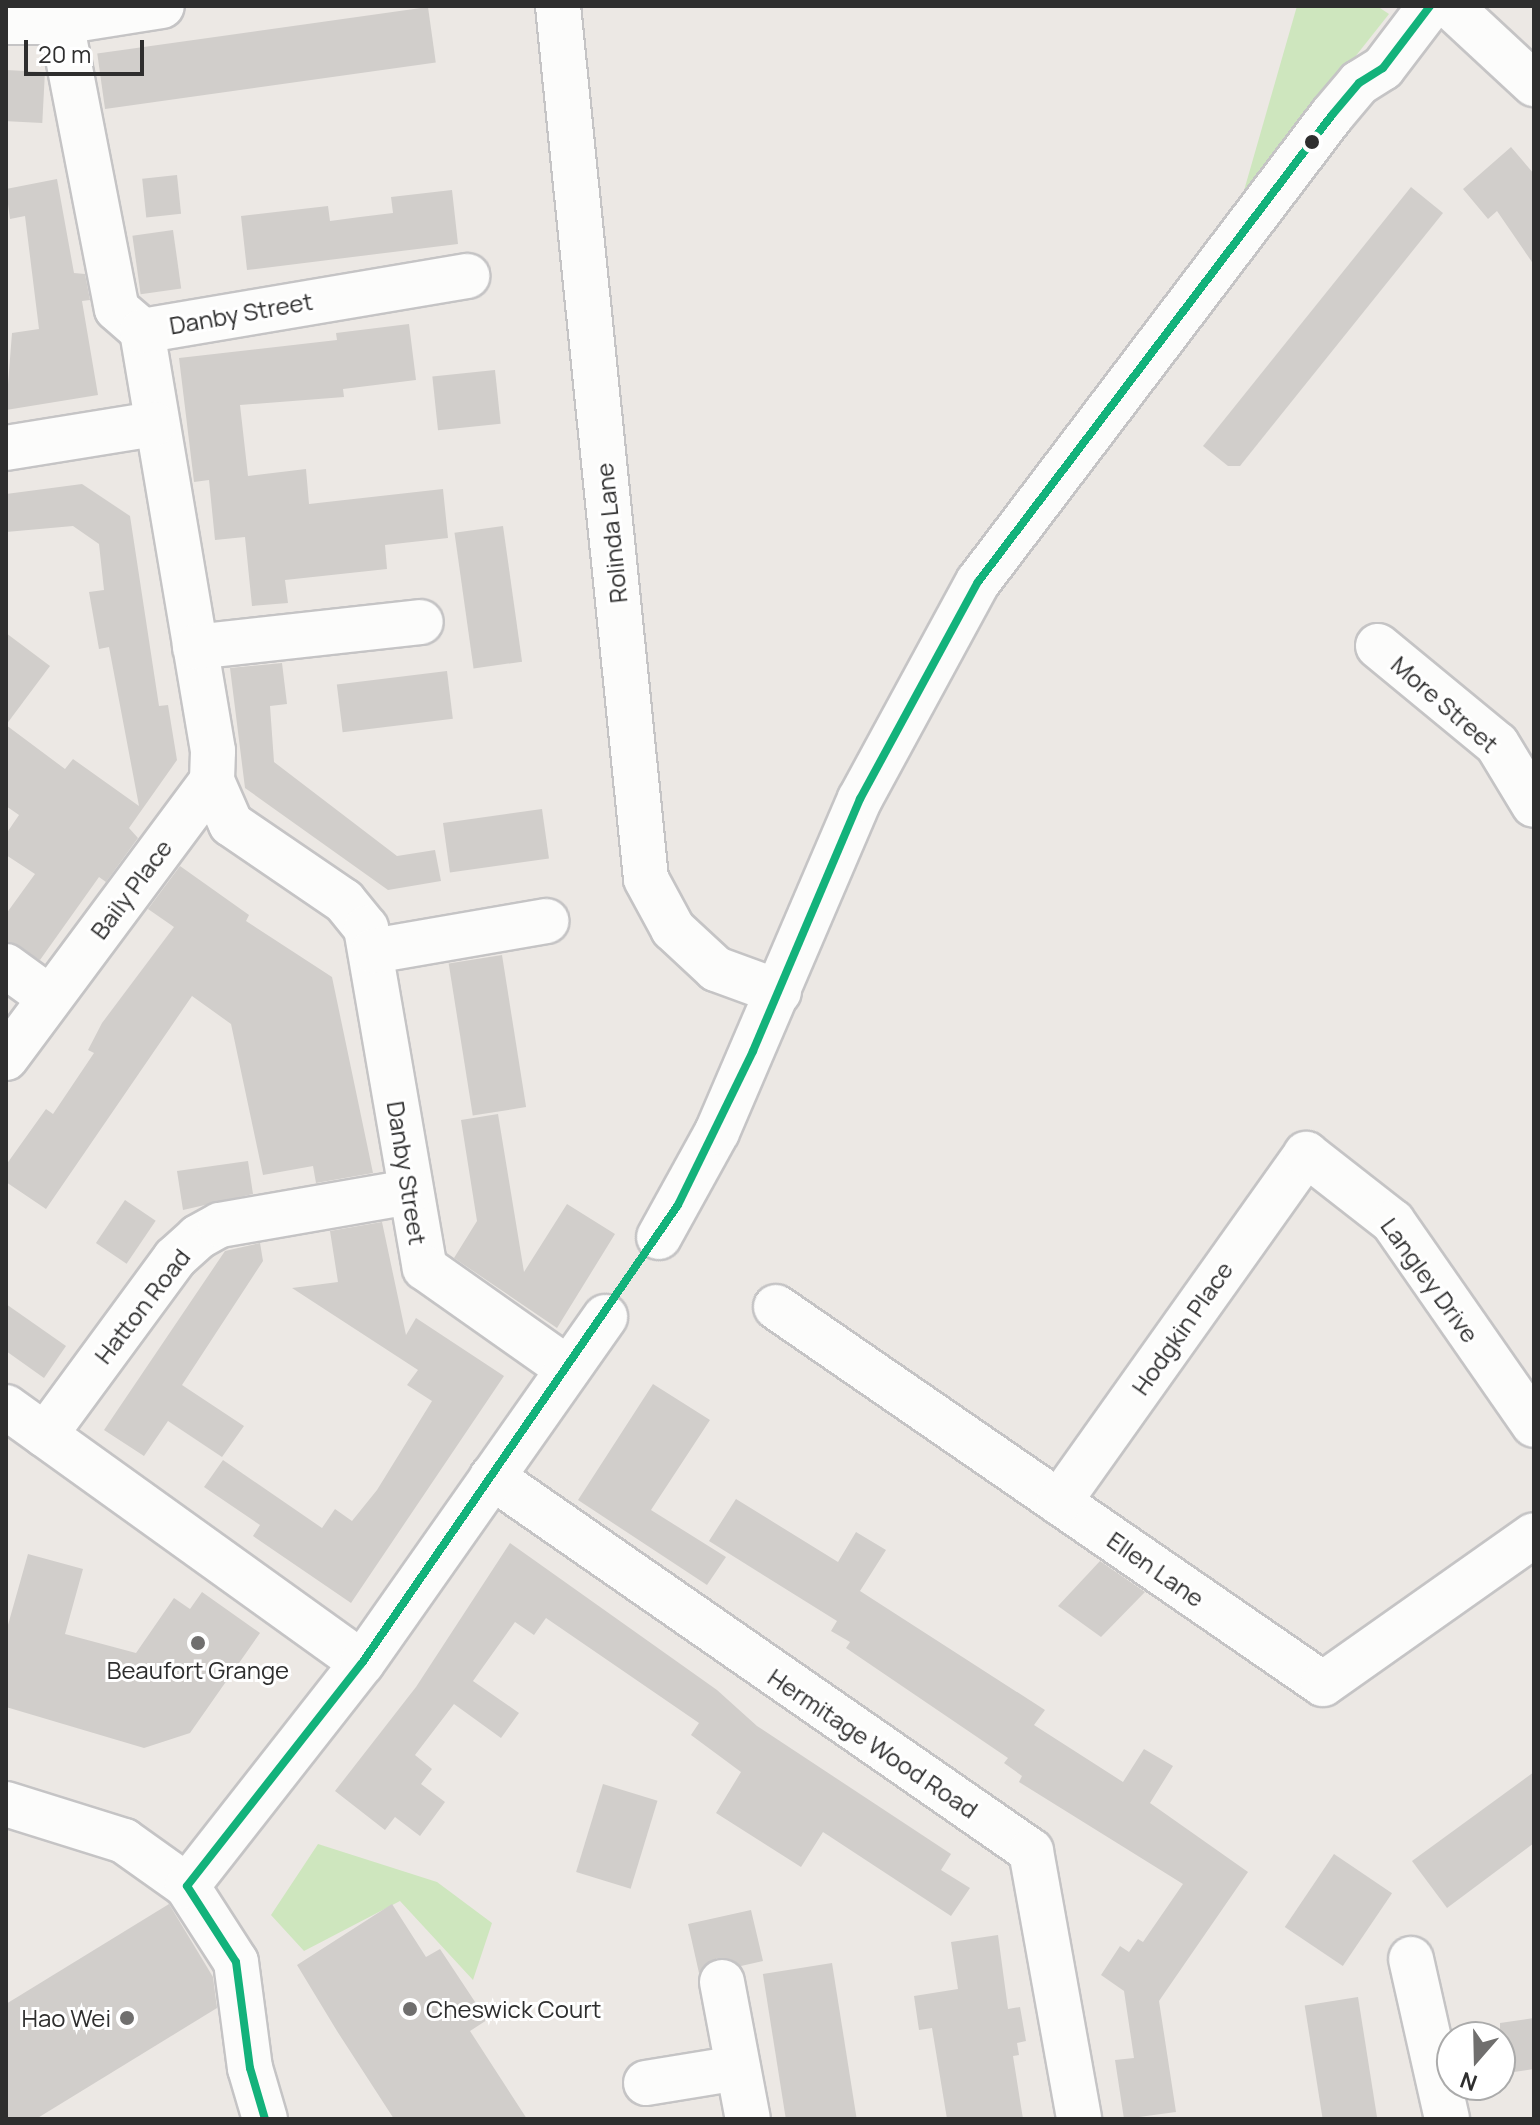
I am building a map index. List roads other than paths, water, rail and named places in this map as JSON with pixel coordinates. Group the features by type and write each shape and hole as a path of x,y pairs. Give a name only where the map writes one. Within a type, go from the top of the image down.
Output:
{"street":[{"path":"6,22 61,22 162,6"},
{"name":"Rolinda Lane","path":"558,6 646,879 673,929 716,969 779,992"},
{"path":"659,1237 717,1132 860,799 978,582 1332,115 1359,83 1383,68 1430,6"},
{"path":"1450,6 1534,84"},
{"path":"61,22 117,309 142,331"},
{"name":"Danby Street","path":"467,276 142,331 154,424 195,647 212,781 231,824 344,901 366,928 373,951 409,1192 425,1268 568,1369"},
{"path":"6,448 154,424"},
{"path":"195,647 421,622"},
{"name":"More Street","path":"1378,646 1497,744 1534,805"},
{"name":"Baily Place","path":"6,1058 212,781"},
{"path":"373,951 546,921"},
{"path":"6,966 50,998"},
{"name":"Langley Drive","path":"1306,1154 1393,1222 1534,1425"},
{"name":"Hodgkin Place","path":"1059,1502 1306,1154"},
{"name":"Hatton Road","path":"45,1435 175,1258 198,1237 220,1225 409,1192"},
{"name":"Ellen Lane","path":"776,1307 1323,1684 1534,1535"},
{"path":"187,1886 362,1663 605,1317"},
{"path":"6,1407 362,1663"},
{"name":"Hermitage Wood Road","path":"492,1477 1031,1851 1079,2119"},
{"path":"6,1804 124,1841 187,1886 236,1962 250,2068 265,2119"},
{"path":"1411,1959 1447,2119"},
{"path":"722,1982 748,2119"},
{"path":"646,2083 738,2068"}],"place":[{"name":"Beaufort Grange","path":"198,1643"},
{"name":"Cheswick Court","path":"410,2009"},
{"name":"Hao Wei","path":"127,2018"}]}
